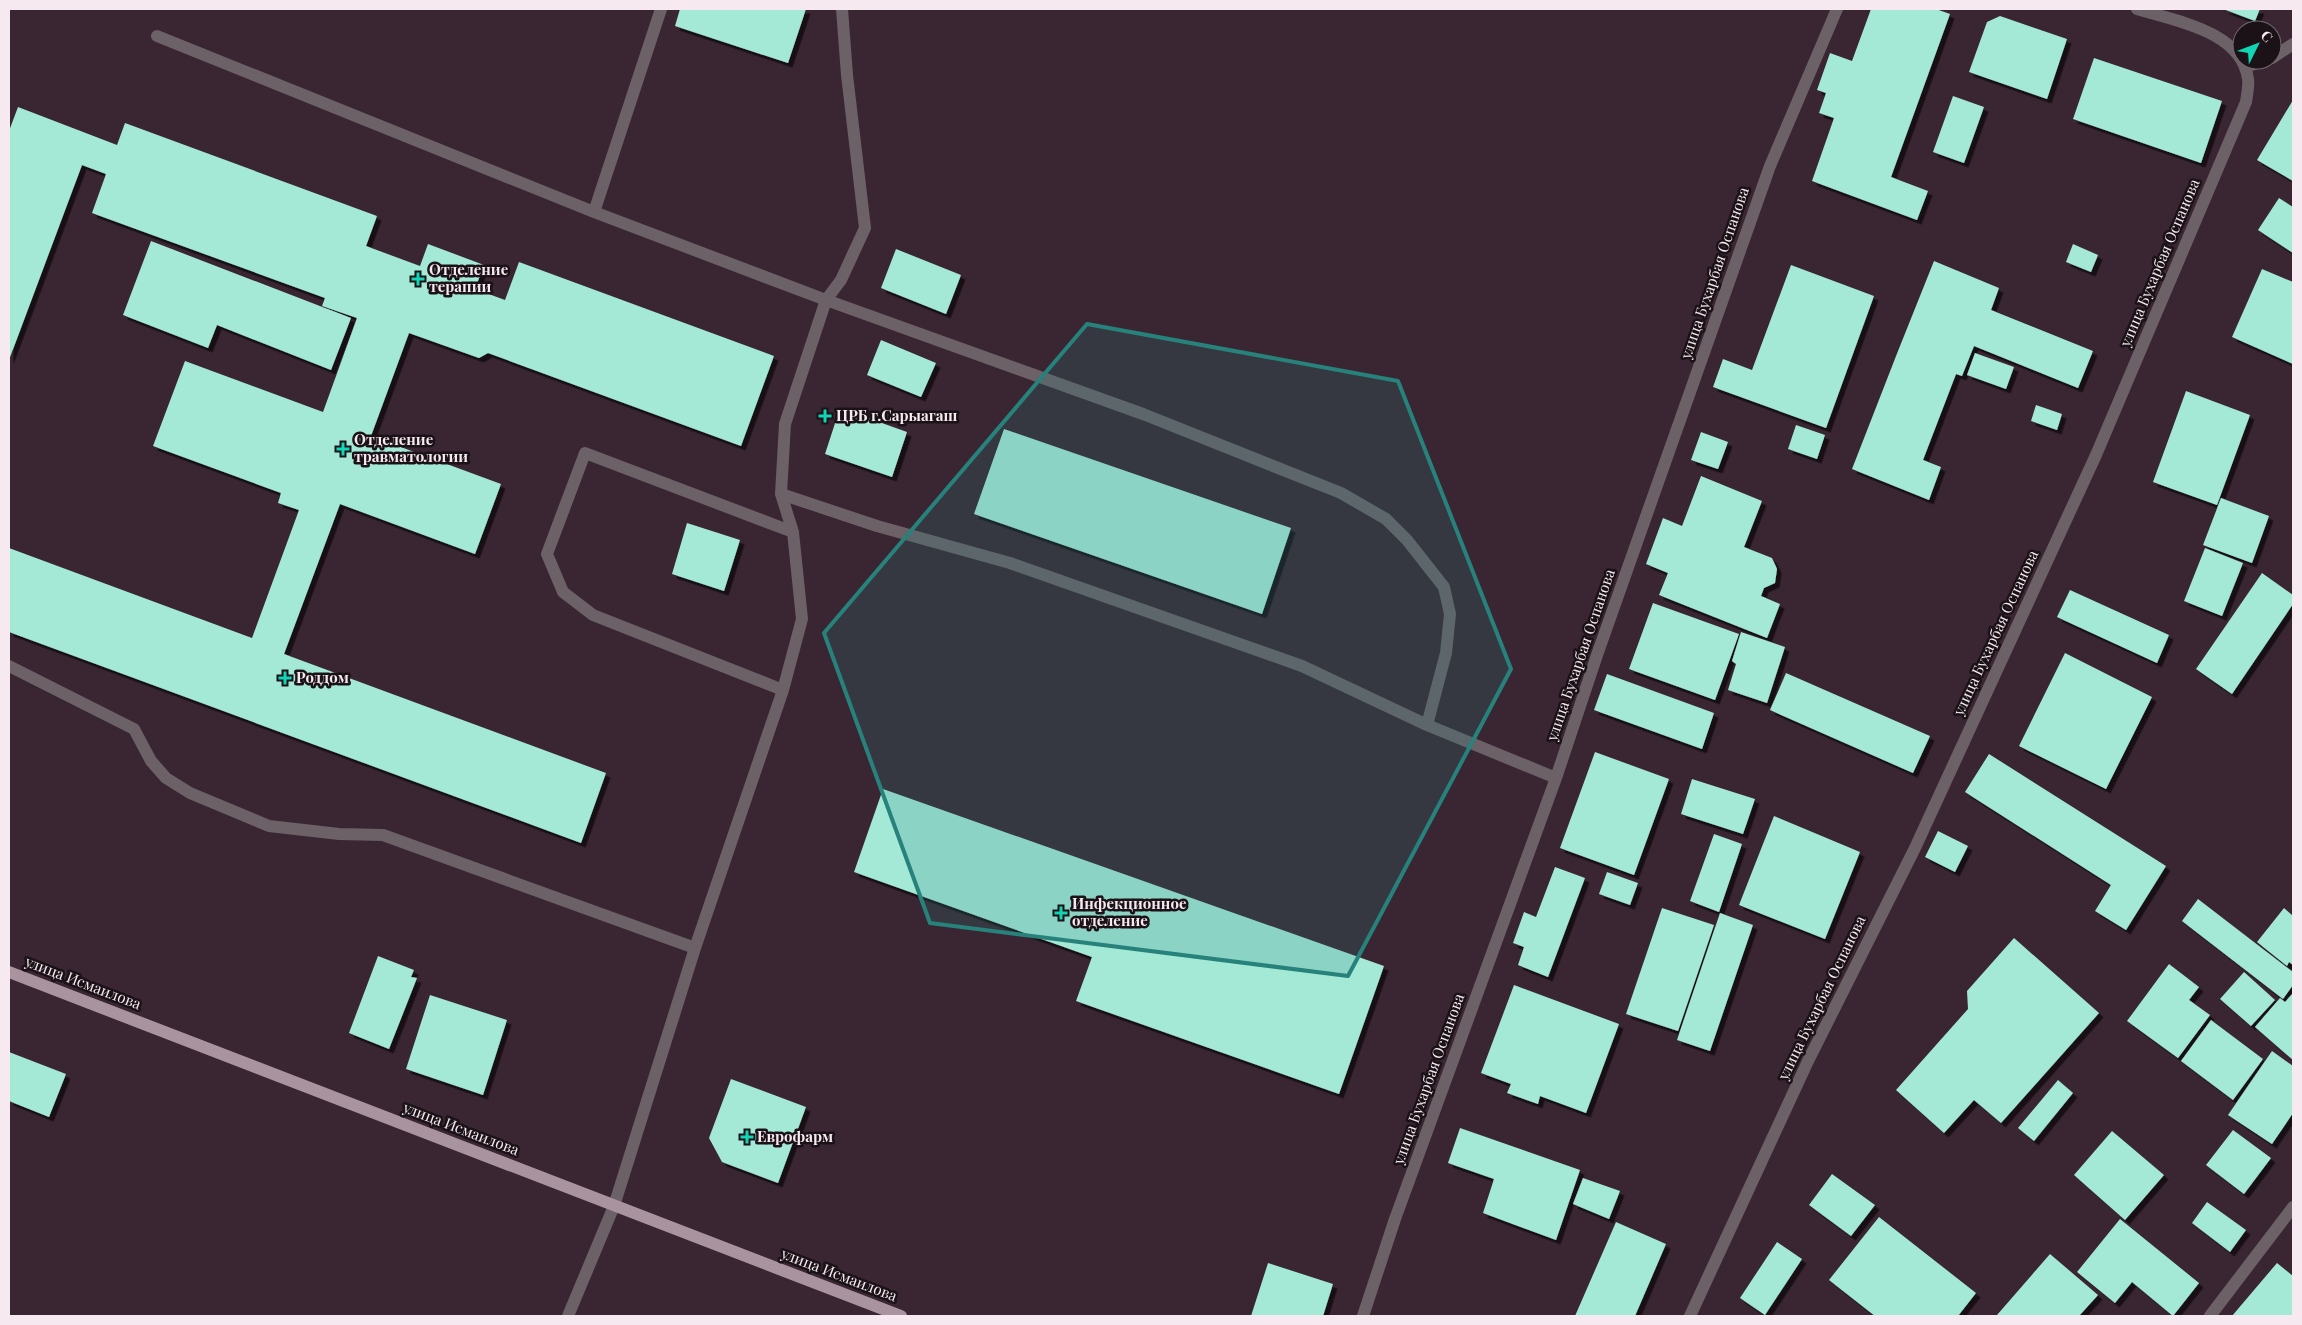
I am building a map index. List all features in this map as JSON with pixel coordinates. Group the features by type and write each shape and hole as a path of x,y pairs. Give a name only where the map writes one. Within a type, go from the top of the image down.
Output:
{"main road":[{"name":"улица Исмаилова","path":"9,972 901,1316"}],"street":[{"path":"594,212 661,9"},
{"path":"568,1316 614,1206 695,948 783,690 802,618 793,532 781,494 785,424 826,300 841,280 865,228 847,75 842,9"},
{"name":"улица Бухарбая Оспанова","path":"1363,1316 1395,1219 1556,778 1600,646 1770,166 1838,9"},
{"name":"улица Бухарбая Оспанова","path":"2137,9 2216,35 2232,48"},
{"path":"157,36 594,212 826,300 1143,414 1341,493 1386,519 1407,540 1444,587 1450,614 1446,653 1427,725"},
{"path":"2282,51 2293,44"},
{"name":"улица Бухарбая Оспанова","path":"1690,1316 1808,1061 1919,840 2096,455 2246,102 2248,80 2246,70"},
{"path":"783,690 593,615 563,592 547,554 585,454 793,532"},
{"path":"781,494 877,526 1010,563 1292,663 1427,725 1556,778"},
{"path":"9,666 134,729 151,761 166,778 190,793 269,826 339,834 383,835 695,948"},
{"path":"2210,1316 2293,1207"}],"highlighted area":[{"path":"1087,324 1398,381 1511,669 1348,976 930,923 824,633"}],"building":[{"path":"680,9 806,9 788,63 675,26"},
{"path":"1871,9 1936,9 1950,14 1891,177 1928,191 1917,220 1812,181 1834,118 1819,113 1826,93 1817,90 1830,53 1852,61"},
{"path":"2223,9 2260,9 2255,20"},
{"path":"2000,16 2067,39 2047,99 1969,72 1987,22"},
{"path":"2094,58 2222,101 2201,163 2073,119"},
{"path":"1953,96 1984,107 1964,163 1933,152"},
{"path":"2293,100 2293,181 2257,160"},
{"path":"18,107 117,145 125,123 377,216 366,246 420,266 428,244 484,265 475,289 505,300 519,262 774,356 741,446 488,353 479,358 409,333 371,436 501,484 475,554 340,504 284,654 606,773 581,843 9,632 9,548 252,638 299,510 278,503 281,493 153,446 185,361 323,412 357,318 322,306 325,298 92,213 106,174 82,165 9,360 9,131"},
{"path":"2279,198 2293,207 2293,253 2258,230"},
{"path":"151,241 351,318 331,370 217,325 208,348 123,315"},
{"path":"2073,244 2098,255 2091,272 2066,262"},
{"path":"896,249 961,275 946,314 881,288"},
{"path":"1934,261 1999,288 1991,310 2093,351 2078,388 1974,346 1962,376 1956,374 1923,460 1941,467 1929,500 1852,469"},
{"path":"1791,265 1874,296 1826,428 1713,387 1723,359 1752,370"},
{"path":"2262,269 2293,282 2293,364 2232,337"},
{"path":"881,340 936,363 921,397 867,375"},
{"path":"1975,353 2014,367 2006,389 1967,375"},
{"path":"2186,391 2250,415 2217,505 2153,482"},
{"path":"2036,405 2062,414 2057,430 2031,421"},
{"path":"840,408 907,432 892,477 825,454"},
{"path":"1796,425 1825,435 1817,459 1788,449"},
{"path":"1004,429 1291,528 1262,614 974,514"},
{"path":"1701,432 1728,442 1718,469 1691,460"},
{"path":"1701,476 1762,501 1744,547 1772,558 1777,569 1775,583 1764,588 1761,596 1780,604 1767,638 1659,595 1668,573 1646,564 1663,518 1682,526"},
{"path":"2221,498 2269,516 2252,563 2203,545"},
{"path":"687,523 740,540 724,591 672,574"},
{"path":"2205,548 2243,563 2222,616 2184,601"},
{"path":"2262,573 2293,595 2293,604 2232,694 2196,669"},
{"path":"2070,590 2169,635 2157,663 2057,617"},
{"path":"1653,603 1739,634 1715,700 1629,669"},
{"path":"1741,632 1785,647 1767,703 1728,690 1736,664 1732,661"},
{"path":"2065,653 2152,697 2106,789 2019,746"},
{"path":"1786,673 1930,736 1913,773 1770,710"},
{"path":"1607,674 1714,713 1702,749 1594,710"},
{"path":"1595,752 1669,779 1634,875 1560,848"},
{"path":"1989,754 2166,866 2126,930 2095,911 2111,885 1965,792"},
{"path":"1692,779 1755,799 1743,834 1681,814"},
{"name":"Инфекционное отделение","path":"883,789 1384,966 1339,1094 1076,1001 1092,957 854,872"},
{"path":"1774,816 1860,852 1825,939 1739,905"},
{"path":"1938,831 1968,846 1955,872 1925,857"},
{"path":"1714,834 1742,844 1719,912 1690,901"},
{"path":"1555,867 1585,878 1548,977 1518,965 1524,947 1513,943 1524,912 1536,917"},
{"path":"1607,872 1638,883 1630,905 1599,894"},
{"path":"2198,899 2293,972 2293,985 2283,999 2182,921"},
{"path":"1662,908 1714,925 1678,1031 1626,1014"},
{"path":"2284,908 2293,916 2293,965 2289,962 2287,966 2257,942"},
{"path":"1720,913 1753,925 1710,1051 1677,1040"},
{"path":"2014,938 2099,1013 2001,1123 1974,1100 1944,1133 1896,1090 1968,1009 1967,991"},
{"path":"378,956 414,970 411,977 417,978 389,1049 349,1033"},
{"path":"2169,964 2199,987 2189,1000 2210,1015 2178,1058 2127,1021"},
{"path":"2244,972 2275,1000 2251,1026 2220,999"},
{"path":"1514,985 1619,1024 1586,1113 1540,1096 1538,1104 1507,1093 1511,1084 1481,1073"},
{"path":"2293,993 2293,1060 2255,1027 2280,998 2285,1002"},
{"path":"430,995 507,1020 483,1095 406,1069"},
{"path":"2211,1020 2263,1059 2233,1100 2181,1061"},
{"path":"2272,1051 2293,1066 2293,1113 2272,1144 2228,1115"},
{"path":"9,1052 66,1074 49,1117 9,1101"},
{"path":"731,1079 806,1107 778,1183 722,1162 709,1138"},
{"path":"2058,1080 2073,1093 2034,1141 2018,1128"},
{"path":"1460,1128 1580,1170 1556,1240 1483,1213 1494,1179 1448,1163"},
{"path":"2233,1130 2271,1158 2244,1194 2206,1165"},
{"path":"2112,1131 2164,1175 2125,1220 2074,1175"},
{"path":"1832,1174 1875,1205 1851,1236 1809,1205"},
{"path":"1583,1178 1620,1191 1609,1219 1573,1204"},
{"path":"2207,1202 2246,1230 2230,1252 2192,1223"},
{"path":"1879,1217 1976,1293 1958,1316 1875,1316 1829,1280"},
{"path":"2120,1219 2199,1283 2173,1316 2132,1282 2115,1303 2077,1272"},
{"path":"1616,1222 1666,1244 1635,1316 1575,1316"},
{"path":"1777,1242 1802,1259 1765,1315 1740,1298"},
{"path":"2050,1254 2098,1295 2079,1316 1998,1316 1997,1315"},
{"path":"1268,1263 1333,1284 1323,1316 1251,1316"},
{"path":"2277,1263 2293,1276 2293,1316 2232,1316"}],"place":[{"name":"Отделение терапии","path":"418,279"},
{"name":"ЦРБ г.Сарыагаш","path":"825,416"},
{"name":"Отделение травматологии","path":"343,449"},
{"name":"Роддом","path":"285,678"},
{"name":"Инфекционное отделение","path":"1061,913"},
{"name":"Еврофарм","path":"747,1137"}]}
